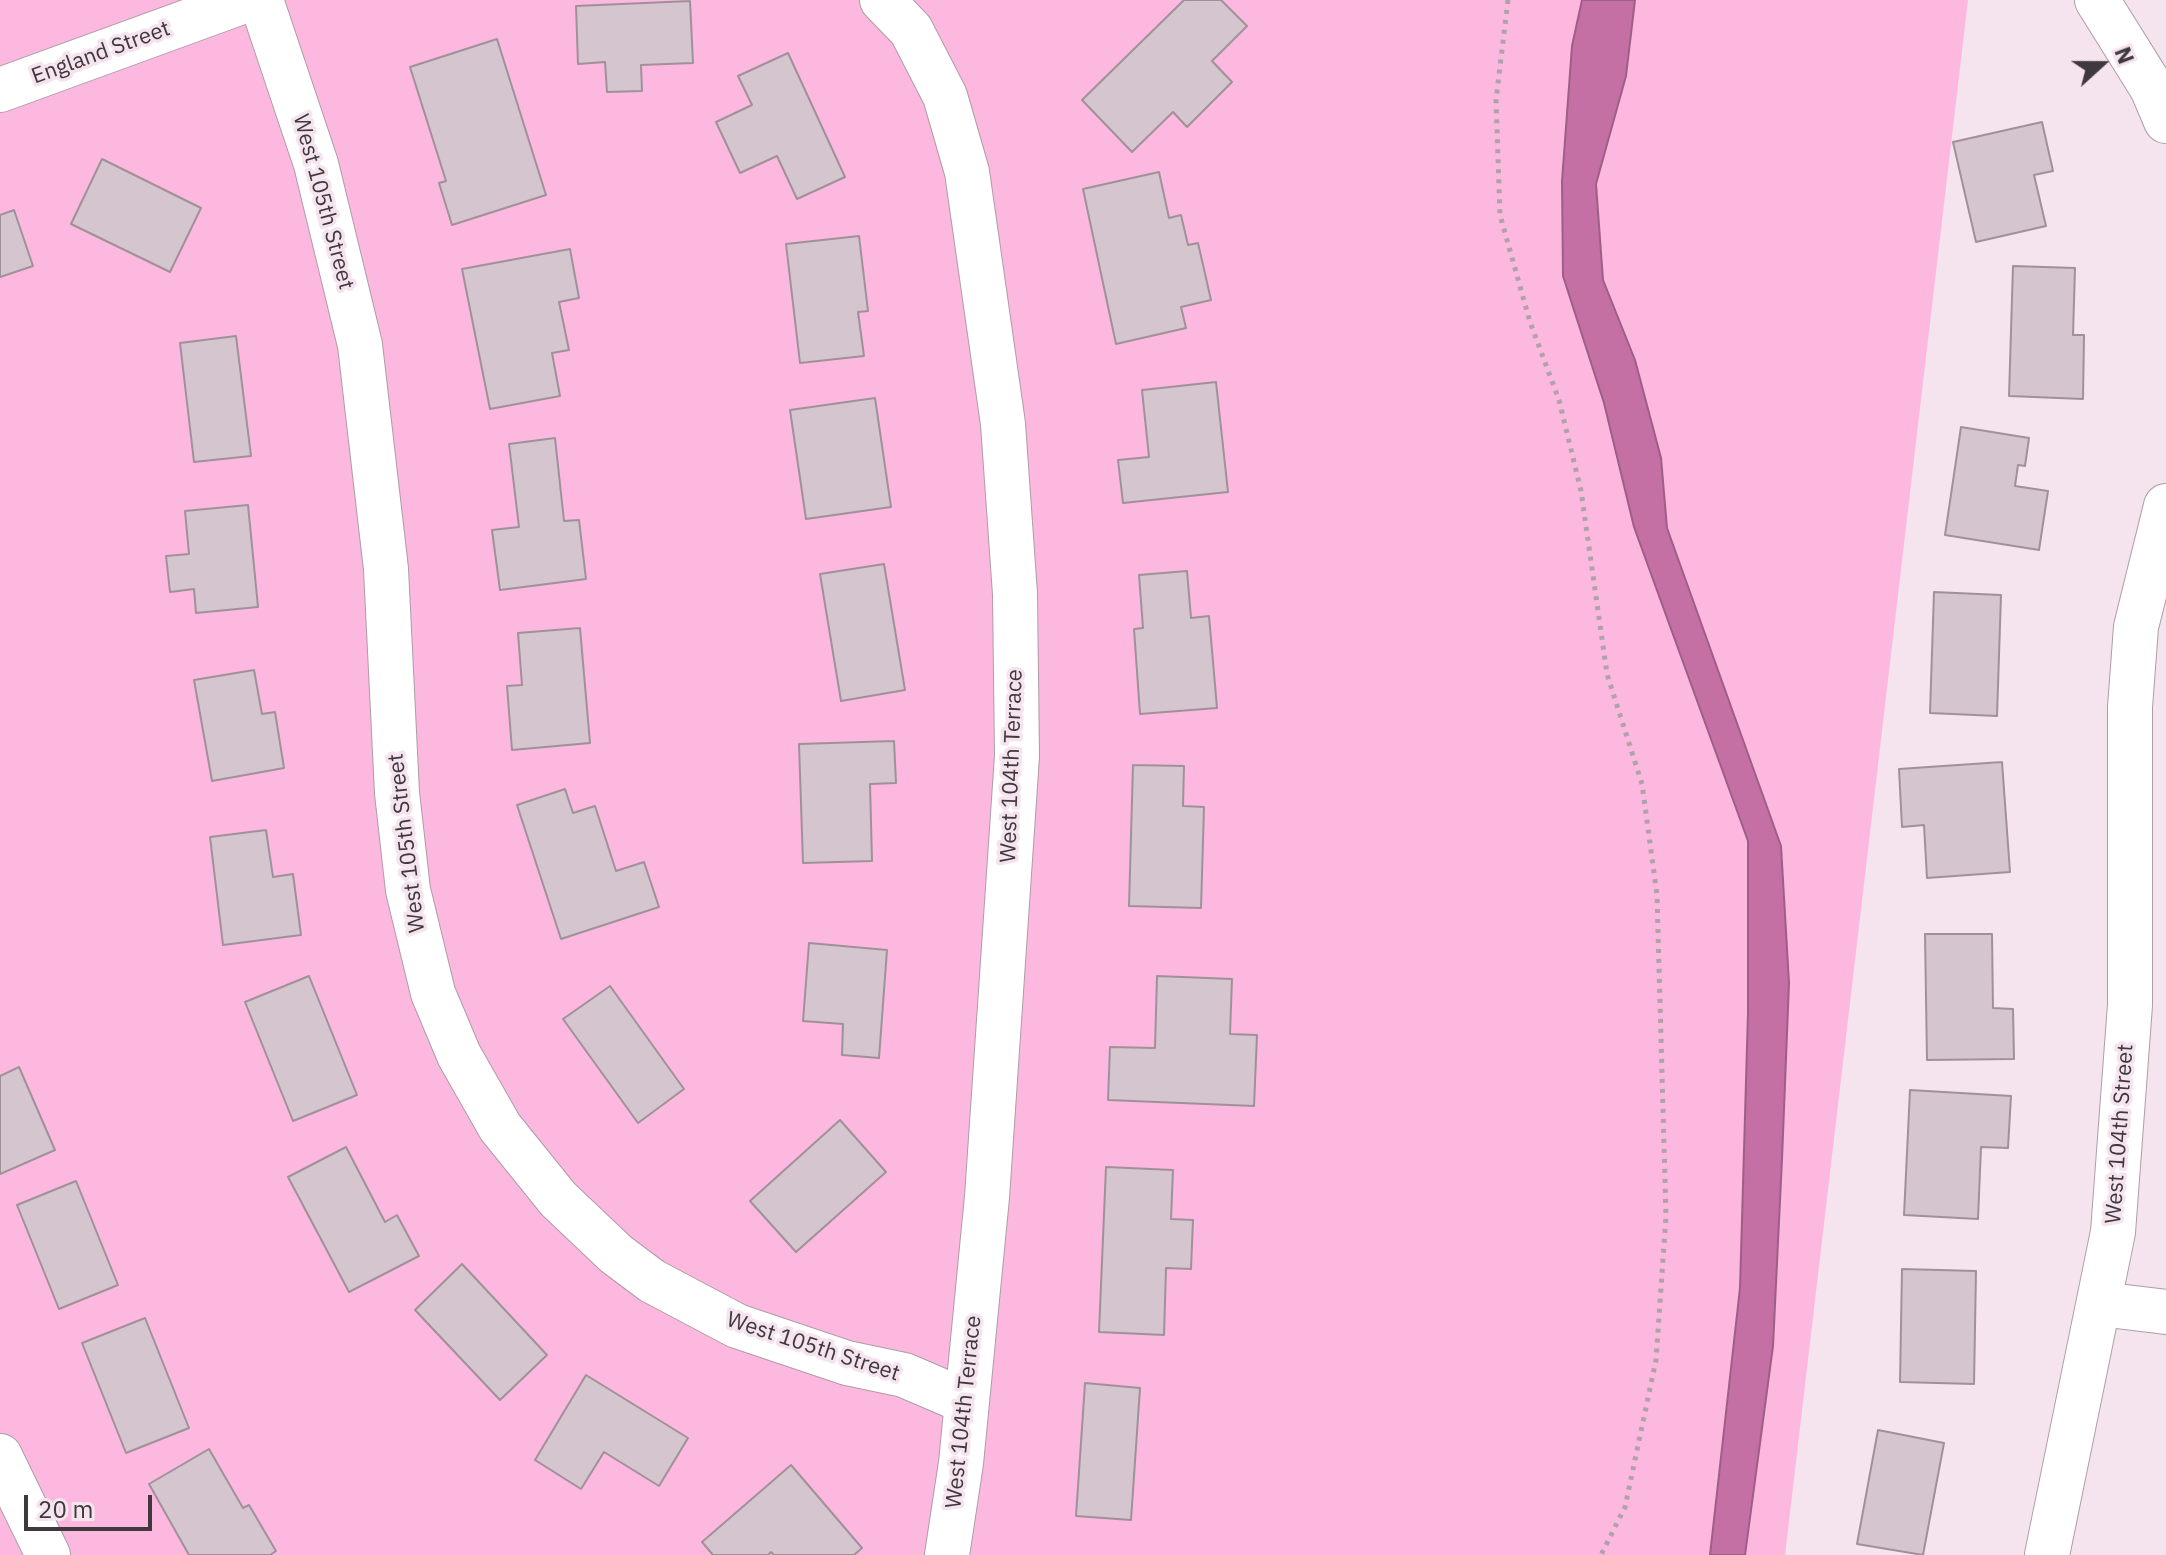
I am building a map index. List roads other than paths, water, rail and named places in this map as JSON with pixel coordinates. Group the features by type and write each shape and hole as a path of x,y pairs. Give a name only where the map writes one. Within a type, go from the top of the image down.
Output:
{"street":[{"name":"England Street","path":"0,90 247,0"},
{"name":"West 105th Street","path":"261,0 316,164 360,345 385,555 397,793 408,890 433,993 459,1055 500,1127 558,1199 616,1254 652,1281 737,1326 847,1363 904,1375 967,1402"},
{"name":"West 104th Terrace","path":"882,0 911,30 945,96 962,146 1003,424 1015,594 1017,756 987,1197 967,1402 947,1555"},
{"path":"2097,0 2152,88 2166,121"},
{"name":"West 104th Street","path":"2047,1555 2100,1304 2121,1162 2148,708 2136,627 2166,506"},
{"path":"2100,1304 2166,1312"},
{"path":"0,1456 48,1555"}]}
